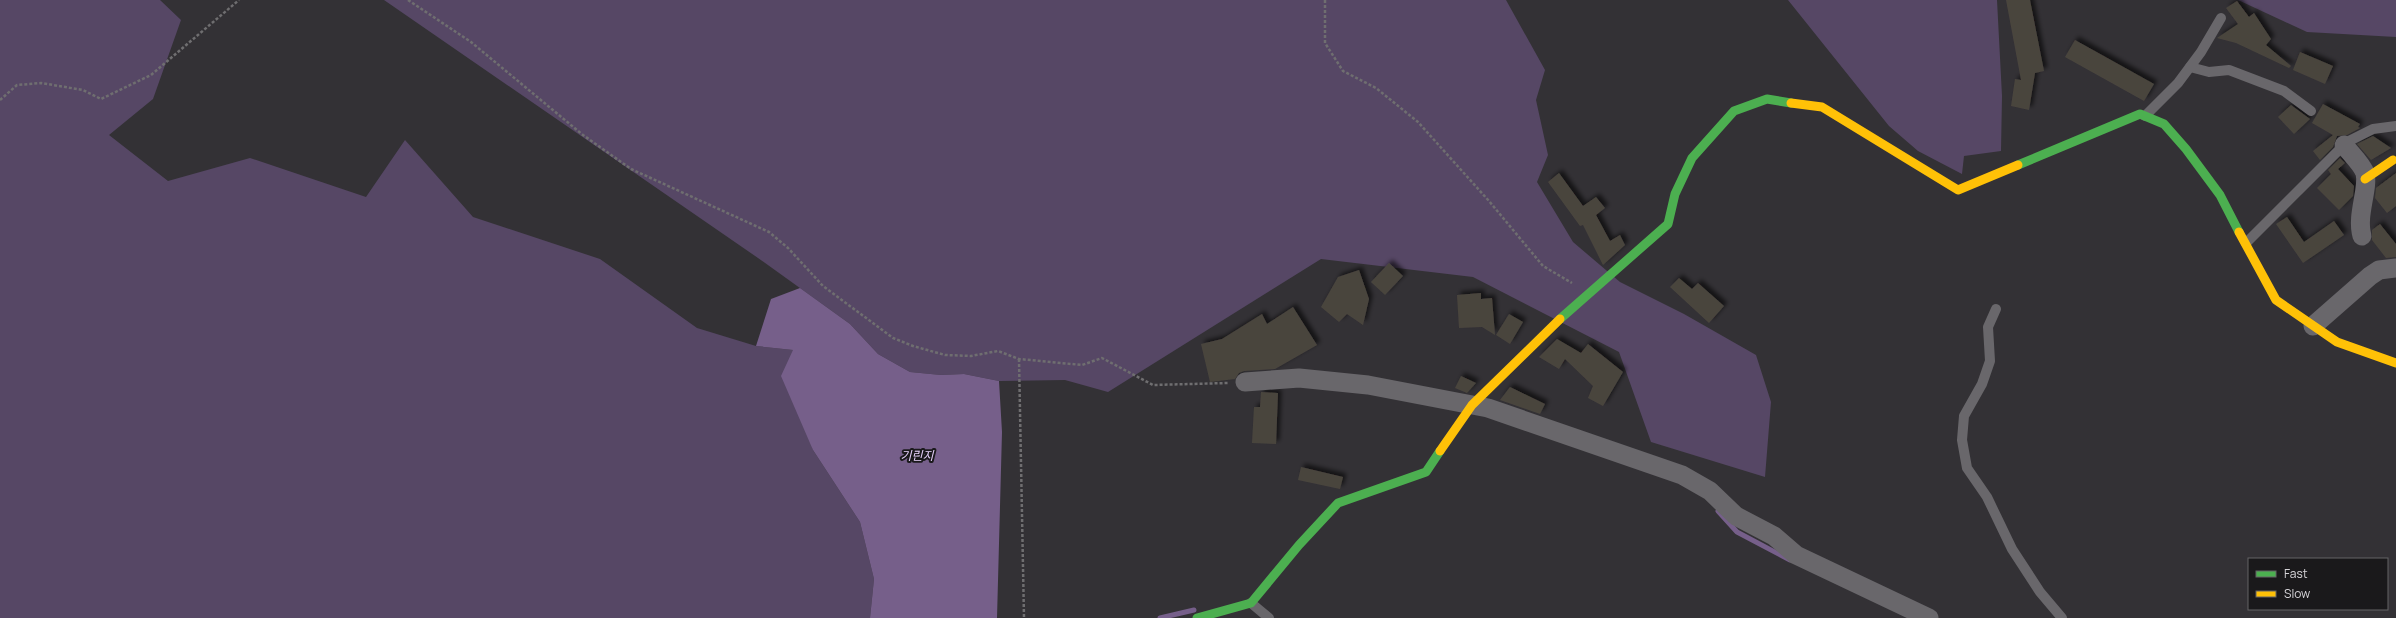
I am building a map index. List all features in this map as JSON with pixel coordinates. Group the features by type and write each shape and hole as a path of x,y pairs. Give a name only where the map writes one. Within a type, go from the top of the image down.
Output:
{"street":[{"path":"1197,618 1252,603 1299,545 1338,503 1426,472 1472,405 1509,371 1538,339 1668,224 1675,194 1692,158 1734,111 1767,99 1822,107 1932,176 1958,190 2140,114 2145,116 2164,124 2186,149 2220,195 2276,300 2337,342 2396,363"},
{"path":"2344,145 2364,172 2366,179 2360,216 2362,236"},
{"path":"2366,179 2393,160"},
{"path":"2313,326 2370,276 2379,270 2396,268"},
{"path":"1245,382 1299,378 1368,385 1488,408 1682,475 1710,491 1736,516 1774,536 1796,555 1929,618"}],"lane":[{"path":"2145,116 2178,84 2221,18"},
{"path":"2190,67 2210,72 2229,70 2284,91 2311,111"},
{"path":"2246,243 2344,145 2373,129 2396,126"},
{"path":"1996,309 1988,327 1990,361 1982,384 1964,416 1962,440 1968,468 1987,497 2012,549 2040,592 2062,618"},
{"path":"1252,603 1269,618"}],"path":[{"path":"0,100 17,85 41,83 83,90 102,99 151,75 239,0"},
{"path":"408,0 471,42 583,135 631,169 769,232 788,248 823,286 893,338 913,346 946,355 971,356 998,351 1019,359 1082,365 1102,358 1153,385 1245,382"},
{"path":"1325,0 1325,43 1343,71 1376,88 1418,122 1490,201 1543,266 1590,293"},
{"path":"1019,359 1024,618"}],"shaded area":[{"path":"0,0 160,0 181,20 153,99 109,135 168,181 250,158 366,197 405,140 473,217 600,259 697,328 756,346 793,350 813,450 860,522 874,579 870,618 0,618"},
{"path":"384,0 1506,0 1545,70 1536,100 1548,155 1537,182 1573,242 1620,282 1684,314 1756,355 1771,402 1765,477 1651,442 1619,352 1473,277 1321,259 1108,392 1065,380 999,381 964,374 941,375 910,372 878,354 850,324 758,258"},
{"path":"1788,0 1997,0 2002,96 2001,151 1964,156 1962,174 1918,151 1889,126"},
{"path":"2238,0 2396,0 2396,37 2307,32"}],"water":[{"name":"기린지","path":"800,288 850,324 878,354 910,372 941,375 964,374 999,381 1002,432 997,618 870,618 874,579 860,522 813,450 781,376 793,350 756,346 771,299"}],"building":[{"path":"2006,0 2030,0 2044,71 2035,73 2029,110 2011,106 2015,79 2021,80"},
{"path":"2237,1 2249,17 2254,13 2271,39 2266,45 2291,66 2289,68 2236,43 2217,38 2238,24 2226,8"},
{"path":"2075,40 2154,84 2144,101 2065,57"},
{"path":"2300,52 2333,66 2325,84 2293,70"},
{"path":"2323,104 2360,124 2358,127 2360,128 2347,135 2337,136 2333,147 2320,160 2313,151 2333,135 2312,123"},
{"path":"2291,105 2310,119 2294,134 2278,117"},
{"path":"2373,136 2391,148 2371,160 2357,144"},
{"path":"2340,158 2345,163 2338,169 2354,186 2353,196 2339,210 2317,188 2331,174 2328,170"},
{"path":"1559,173 1583,206 1596,197 1605,208 1596,215 1610,241 1620,235 1625,245 1603,265 1583,225 1580,226 1548,182"},
{"path":"2396,173 2396,206 2387,213 2375,198 2376,188"},
{"path":"2287,217 2304,242 2334,221 2344,235 2303,263 2276,224"},
{"path":"2380,224 2396,244 2396,257 2386,258 2372,240 2372,230"},
{"path":"1389,263 1403,276 1385,295 1371,282"},
{"path":"1359,270 1369,299 1363,325 1347,314 1339,322 1321,307 1338,277"},
{"path":"1679,278 1692,289 1698,283 1724,306 1709,323 1670,287"},
{"path":"1481,293 1481,299 1492,298 1495,335 1482,327 1459,328 1457,295"},
{"path":"1293,307 1317,345 1275,369 1244,371 1239,373 1235,379 1210,382 1201,344 1222,339 1262,314 1267,324"},
{"path":"1509,314 1523,322 1510,344 1496,335"},
{"path":"1557,339 1581,353 1588,344 1623,372 1603,406 1588,398 1593,386 1565,359 1559,369 1539,357"},
{"path":"1461,376 1476,383 1467,393 1455,388"},
{"path":"1510,387 1545,404 1540,414 1500,400"},
{"path":"1261,392 1278,393 1276,444 1252,443 1254,407 1260,407"},
{"path":"1301,467 1343,477 1340,489 1298,480"}],"waterway":[{"path":"1718,511 1737,532 1790,560"},
{"path":"1160,618 1194,610"}],"traffic: fast":[{"path":"1560,319 1668,224 1675,194 1692,158 1734,111 1767,99 1791,103"},
{"path":"2018,165 2140,114 2164,124 2186,149 2220,195 2239,232"},
{"path":"1197,618 1251,603 1299,545 1338,503 1426,472 1440,451"}],"traffic: slow":[{"path":"1791,103 1822,107 1958,190 2018,165"},
{"path":"2365,179 2393,160"},
{"path":"2239,232 2276,300 2337,342 2396,363"},
{"path":"1440,451 1472,405 1560,319"}]}
